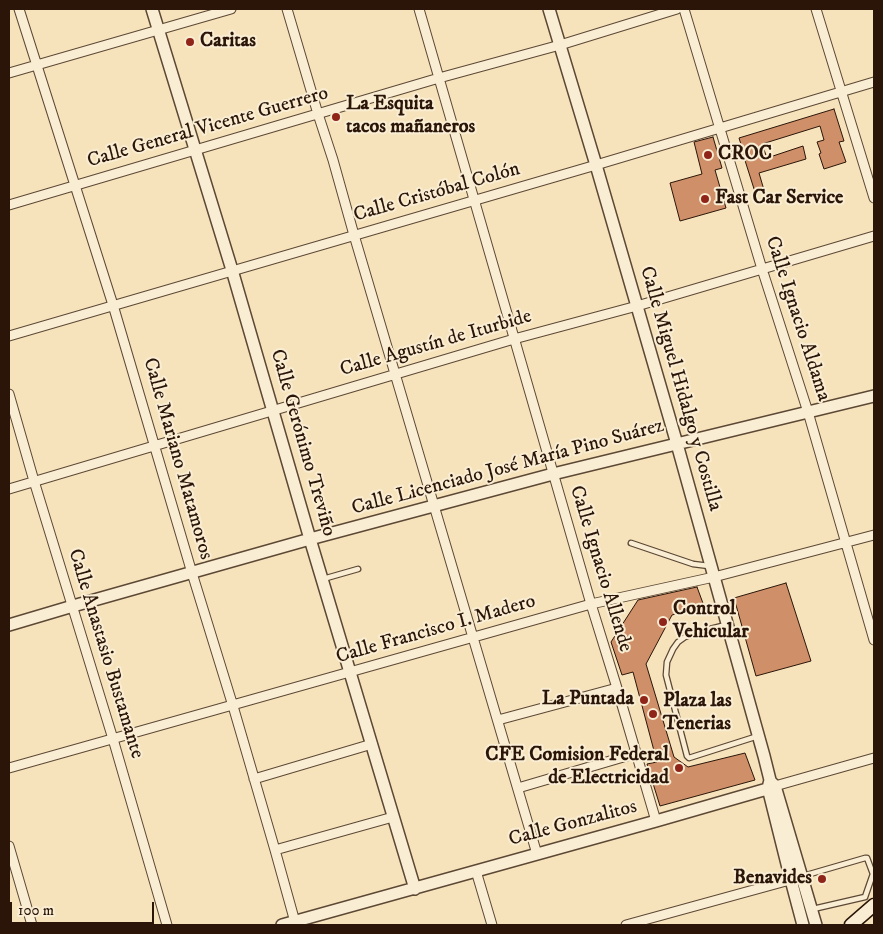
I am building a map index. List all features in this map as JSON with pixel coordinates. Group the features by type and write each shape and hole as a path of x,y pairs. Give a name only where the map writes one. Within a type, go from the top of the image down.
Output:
{"main road":[{"path":"851,925 871,903"}],"street":[{"name":"Calle Mariano Matamoros","path":"19,9 113,305 276,850 295,922"},
{"name":"Calle Gerónimo Treviño","path":"152,9 232,270 322,580 415,889"},
{"path":"9,73 231,9"},
{"path":"288,9 537,854"},
{"name":"Calle Ignacio Allende","path":"419,9 590,604 637,753 656,821"},
{"name":"Calle Miguel Hidalgo y Costilla","path":"549,9 677,444 796,878"},
{"name":"Calle General Vicente Guerrero","path":"9,205 677,9"},
{"name":"Calle Ignacio Aldama","path":"684,9 762,269 808,412 874,640"},
{"path":"816,9 874,198"},
{"name":"Calle Cristóbal Colón","path":"9,336 874,82"},
{"name":"Calle Agustín de Iturbide","path":"9,489 514,339 637,306 874,236"},
{"name":"Calle Anastasio Bustamante","path":"9,394 167,925"},
{"name":"Calle Licenciado José María Pino Suárez","path":"9,625 310,539 554,474 874,396"},
{"name":"Calle Francisco I. Madero","path":"9,768 712,571 874,535"},
{"path":"498,720 617,688"},
{"path":"254,779 372,744"},
{"path":"518,788 637,753"},
{"name":"Calle Gonzalitos","path":"282,925 656,821 771,785 874,758"},
{"path":"276,850 393,817"},
{"path":"9,846 32,925"},
{"path":"476,871 492,925"},
{"path":"796,878 812,909 816,925"},
{"path":"796,878 800,913 804,925"},
{"path":"626,925 796,878"}],"lane":[{"path":"631,542 712,571"},
{"path":"322,580 358,569"},
{"path":"727,625 685,636 672,649 667,662 666,675 687,756 689,758 758,736"},
{"path":"796,878 863,858 867,858 873,874 871,903 812,909 800,913"}],"building":[{"path":"834,109 844,141 839,142 846,162 824,169 817,142 824,140 820,126 762,144 767,158 803,146 806,159 759,173 764,190 755,192 739,138"},
{"path":"713,137 722,168 715,170 726,208 680,221 670,183 702,174 694,142"},
{"path":"786,583 811,661 756,676 734,598"},
{"name":"Plaza las Tenerias","path":"697,587 704,606 672,615 646,664 674,757 688,767 745,753 755,780 660,806 647,764 657,762 633,672 622,675 611,642 638,600"}],"place":[{"name":"Caritas","path":"190,42"},
{"name":"La Esquita tacos mañaneros","path":"336,117"},
{"name":"CROC","path":"708,155"},
{"name":"Fast Car Service","path":"705,199"},
{"name":"Control Vehicular","path":"663,622"},
{"name":"La Puntada","path":"644,700"},
{"name":"Plaza las Tenerias","path":"653,714"},
{"name":"CFE Comision Federal de Electricidad","path":"679,768"},
{"name":"Benavides","path":"822,879"}]}
